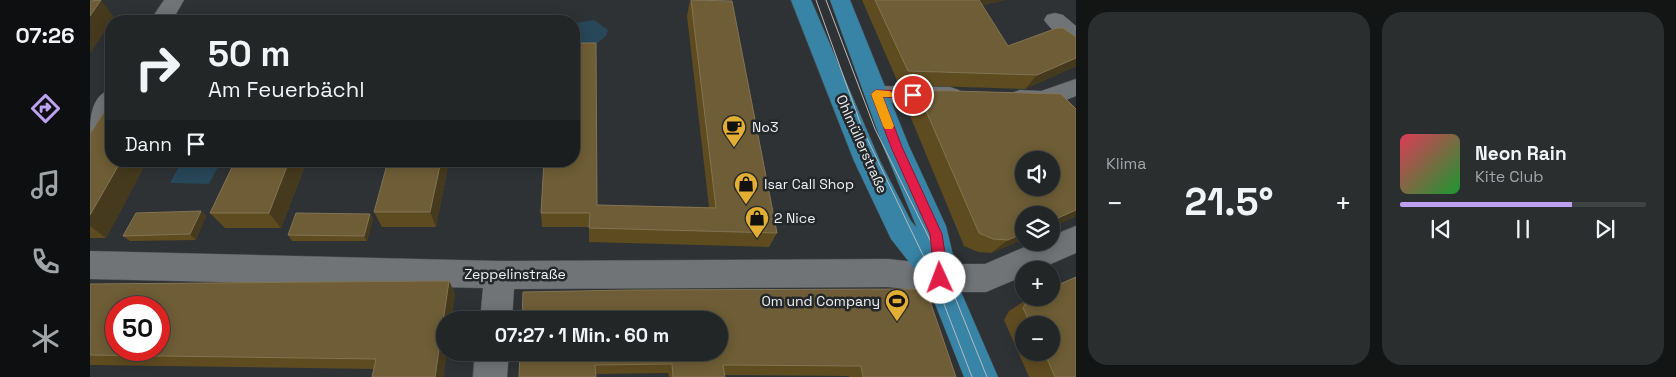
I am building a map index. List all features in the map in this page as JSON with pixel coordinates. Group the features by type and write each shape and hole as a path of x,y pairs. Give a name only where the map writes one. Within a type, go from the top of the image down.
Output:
{"main road":[{"name":"Ohlmüllerstraße","path":"801,0 867,161 897,221 940,278 981,377"},
{"name":"Ohlmüllerstraße","path":"840,0 897,147 936,234 940,260 940,278"}],"street":[{"path":"165,15 174,0"},
{"path":"1055,20 1076,37"},
{"path":"876,94 1043,100 1076,87"},
{"path":"90,130 105,107"},
{"name":"Zeppelinstraße","path":"90,265 500,275 888,273 940,278 986,278 1076,239"},
{"path":"497,311 500,275"},
{"path":"490,377 491,361"}],"shaded area":[{"path":"594,20 608,30 606,36 590,49 580,45 580,22"},
{"path":"179,167 218,167 209,184 170,183"}],"building":[{"path":"101,0 90,16 90,1"},
{"path":"691,0 732,1 777,233 589,228 590,213 541,213 544,167 580,167 580,43 596,43 597,205 716,208"},
{"path":"875,0 979,0 1008,46 1057,28 1063,28 1076,37 1076,58 1037,75 908,71"},
{"path":"917,90 1061,94 1076,109 1076,210 1060,217 1060,206 1015,206 1015,237 1008,240 993,239 979,233"},
{"path":"105,110 105,167 118,167 90,215 90,134"},
{"path":"232,167 287,167 269,213 210,213"},
{"path":"386,167 440,167 430,212 374,212"},
{"path":"201,211 190,234 123,236 136,213"},
{"path":"296,213 370,214 364,236 288,235"},
{"path":"1076,277 1076,377 1055,377 1048,361 1060,361 1060,316 1027,316 1023,308 1024,306 1060,306 1060,284"},
{"path":"449,281 445,311 436,311 437,361 435,377 372,377 376,359 170,356 170,296 105,296 105,355 90,355 90,284"},
{"path":"919,289 929,298 956,377 863,377 861,366 723,365 725,377 673,377 672,364 595,365 596,377 519,377 520,361 728,361 728,311 522,311 523,292"}],"tram line":[{"path":"816,0 862,128 934,278 972,377"},
{"path":"826,0 875,129 940,260 987,377"}],"slow traffic":[{"path":"889,94 876,94 889,126"}],"place":[{"name":"No3","path":"734,148"},
{"name":"Isar Call Shop","path":"746,205"},
{"name":"2 Nice","path":"757,239"},
{"name":"Om und Company","path":"897,322"}],"route":[{"path":"913,95 876,94 897,147 936,234 940,260 940,278"}]}
